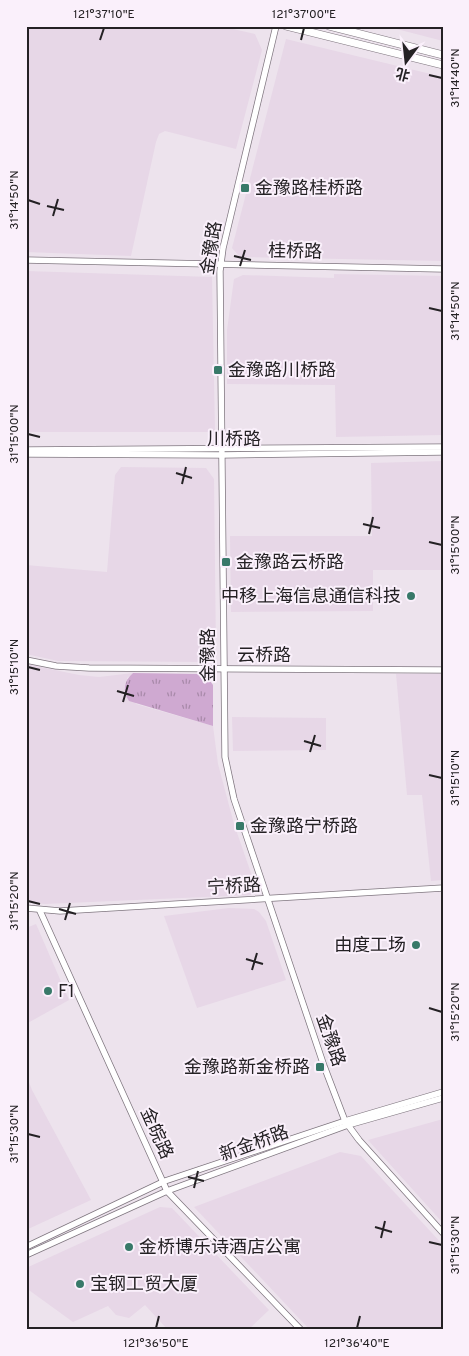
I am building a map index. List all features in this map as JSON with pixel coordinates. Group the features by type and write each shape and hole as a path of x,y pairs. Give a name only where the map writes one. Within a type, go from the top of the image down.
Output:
{"main road":[{"path":"286,26 443,65"},
{"path":"329,26 443,55"}],"street":[{"name":"金豫路","path":"276,26 221,264 224,742 227,771 234,799 324,1066 347,1123 359,1140 443,1233"},
{"name":"桂桥路","path":"26,260 443,269"},
{"name":"川桥路","path":"26,454 443,447"},
{"name":"川桥路","path":"26,450 443,452"},
{"name":"云桥路","path":"26,660 56,666 89,668 443,670"},
{"name":"宁桥路","path":"26,908 40,911 60,911 269,900 443,888"},
{"name":"金皖路","path":"40,911 167,1191 301,1330"},
{"name":"新金桥路","path":"26,1247 163,1182 443,1092"},
{"name":"新金桥路","path":"26,1256 167,1191 347,1123 443,1098"}],"shaded area":[{"path":"26,26 220,26 255,34 262,50 236,149 165,131 159,134 131,256 26,252"},
{"path":"385,26 443,26 443,41"},
{"path":"286,39 443,77 443,261 240,257 232,248"},
{"path":"26,271 212,277 215,432 26,432"},
{"path":"334,274 443,276 443,435 336,437 335,385 227,384 227,330 234,279 243,275 334,278"},
{"path":"443,461 443,570 373,570 373,611 231,612 230,536 372,536 371,463"},
{"path":"121,467 206,468 214,479 216,653 209,662 58,661 26,654 26,565 107,572 115,475"},
{"path":"26,664 79,675 99,677 133,673 127,678 136,704 213,726 218,764 234,824 252,876 253,888 251,895 45,904 26,902"},
{"path":"396,674 443,674 443,880 431,881 422,795 407,795"},
{"path":"232,717 326,718 326,750 233,751"},
{"path":"229,908 254,909 259,912 266,921 286,980 197,1008 164,916"},
{"path":"36,924 69,1000 26,1024 26,928"},
{"path":"26,1075 32,1090 91,1200 26,1230"},
{"path":"443,1119 443,1223 368,1140"},
{"path":"340,1152 361,1156 443,1245 443,1330 310,1330 194,1207"},
{"path":"160,1207 172,1208 269,1310 248,1330 168,1330 145,1305 129,1318 116,1315 108,1306 73,1322 26,1288 26,1268"}],"green space":[{"path":"133,673 200,674 208,678 213,685 213,726 129,701 125,694 125,686"}],"place":[{"name":"金豫路桂桥路","path":"245,188"},
{"name":"金豫路川桥路","path":"218,370"},
{"name":"金豫路云桥路","path":"226,562"},
{"name":"中移上海信息通信科技","path":"411,596"},
{"name":"金豫路宁桥路","path":"240,826"},
{"name":"由度工场","path":"416,945"},
{"name":"F1","path":"48,991"},
{"name":"金豫路新金桥路","path":"320,1067"},
{"name":"金桥博乐诗酒店公寓","path":"129,1247"},
{"name":"宝钢工贸大厦","path":"80,1284"}]}
